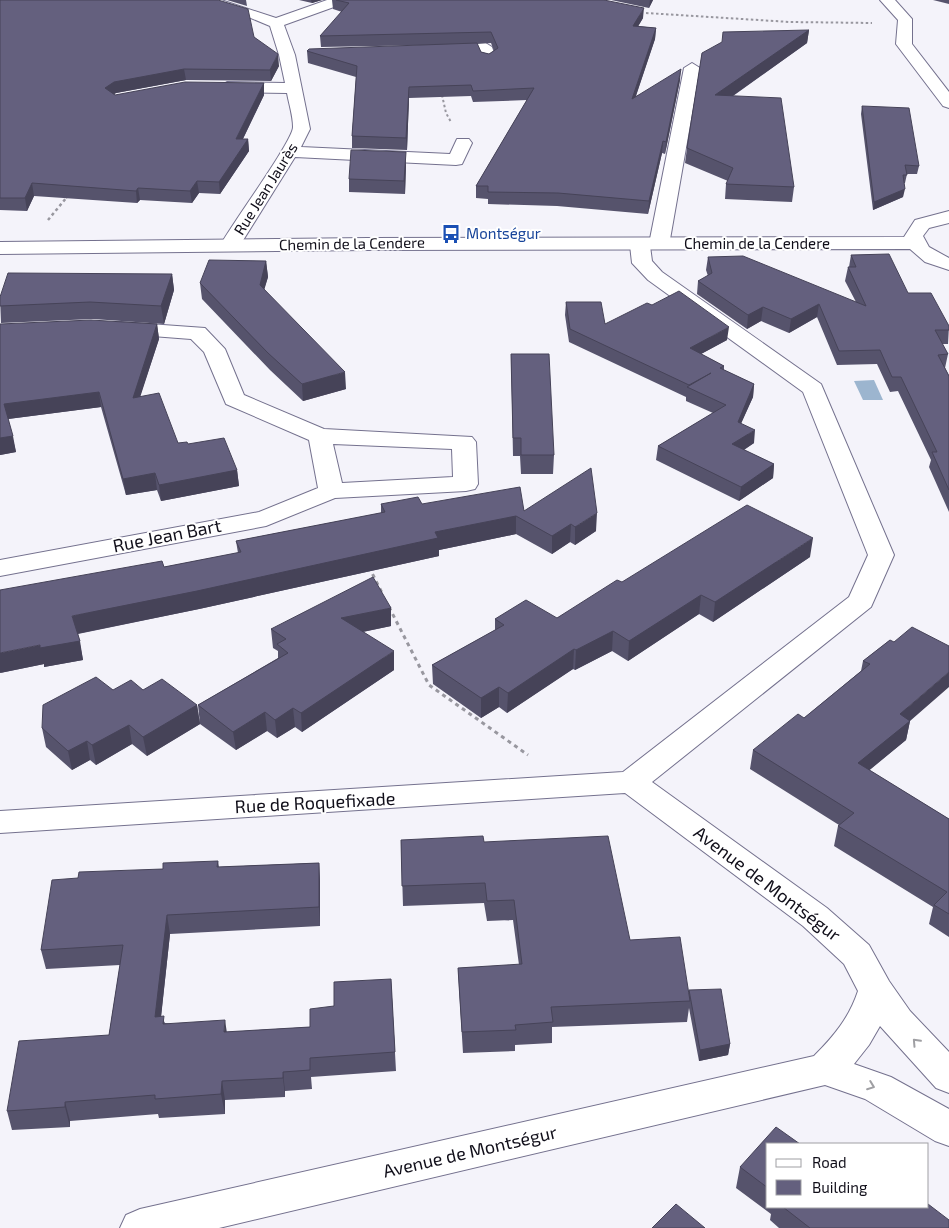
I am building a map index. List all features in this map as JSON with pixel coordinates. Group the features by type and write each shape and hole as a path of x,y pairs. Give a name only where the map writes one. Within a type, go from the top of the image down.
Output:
{"street":[{"path":"205,0 251,13 276,23 340,0"},
{"path":"887,0 905,19 904,44 949,103"},
{"name":"Rue Jean Jaurès","path":"230,246 238,230 290,152 302,129 288,55 276,23"},
{"path":"422,49 484,47 488,59"},
{"path":"288,55 307,54"},
{"path":"631,782 860,601 882,555 813,389 655,276 642,262 650,245 692,68"},
{"path":"215,87 293,88"},
{"path":"290,152 456,160 463,143"},
{"path":"949,217 922,224 913,236 915,243 923,253 949,264"},
{"name":"Chemin de la Cendere","path":"0,248 467,243 650,245 915,243"},
{"name":"Rue Jean Bart","path":"0,568 266,518 331,491 466,484 464,442 320,436 234,399 214,349 197,332 102,327"},
{"path":"320,436 331,491"},
{"name":"Rue de Roquefixade","path":"0,822 631,782"},
{"name":"Avenue de Montségur","path":"631,782 815,917 858,955 876,991 897,1021 949,1077"},
{"path":"876,991 870,1012 856,1037 826,1069 878,1088 949,1129"},
{"name":"Avenue de Montségur","path":"140,1228 826,1069"}],"path":[{"path":"646,13 790,22 872,22"},
{"path":"42,226 72,190"},
{"path":"366,562 384,597"},
{"path":"388,606 429,685 573,787"}],"water":[{"path":"874,380 883,400 863,400 854,381"}],"building":[{"path":"0,0 218,0 248,9 254,37 278,54 270,70 184,69 114,82 105,88 115,95 185,82 264,83 236,139 248,139 219,182 197,181 190,191 138,188 136,191 32,183 25,198 0,198"},
{"path":"336,0 604,0 644,8 633,26 656,28 632,99 681,69 666,142 663,141 649,201 558,193 488,192 488,186 476,186 534,88 473,91 471,85 409,87 406,138 352,136 357,66 307,51 309,49 477,43 481,52 489,54 498,48 491,32 320,36 349,3"},
{"path":"809,30 715,95 781,98 794,187 726,184 733,168 687,148 702,53 722,42 723,32"},
{"path":"862,106 909,108 919,166 905,165 907,175 903,175 905,189 874,202"},
{"path":"351,150 406,152 404,181 349,179"},
{"path":"889,254 908,293 931,293 949,326 949,330 935,330 948,354 938,355 949,376 949,490 932,452 937,452 901,377 892,377 880,350 839,351 819,304 791,319 763,307 748,315 698,281 712,273 708,257 743,256 866,306 848,267 856,267 851,255"},
{"path":"209,260 266,261 260,285 345,372 302,384 268,353 200,283"},
{"path":"8,273 172,274 161,306 90,302 0,306 0,297"},
{"path":"679,291 729,327 690,348 724,366 720,368 754,384 738,422 755,430 732,444 774,464 741,487 658,446 726,405 687,387 711,373 689,385 570,329 566,302 601,302 605,324 647,303 652,305"},
{"path":"91,320 157,324 133,398 159,393 178,443 187,442 188,444 224,438 237,470 159,485 155,473 123,479 99,392 4,404 13,436 0,438 0,324"},
{"path":"511,354 549,354 554,455 521,455 521,438 513,438"},
{"path":"591,468 597,513 575,527 571,524 552,536 516,516 435,532 438,538 197,591 72,616 80,641 40,648 40,645 0,653 0,590 162,561 164,567 241,552 236,541 385,512 381,504 418,497 422,504 520,487 524,511"},
{"path":"747,505 813,538 715,602 701,595 629,641 613,631 576,650 574,649 508,693 499,687 481,698 432,665 504,625 495,619 526,600 557,618 617,580 622,582"},
{"path":"373,577 391,608 341,618 394,651 301,713 293,708 275,720 265,712 233,732 198,705 288,653 277,644 286,639 271,629"},
{"path":"912,627 949,646 949,672 900,714 910,721 858,763 949,819 949,914 934,905 947,892 838,826 854,813 753,750 798,714 804,718 870,664 863,661 890,640 894,642"},
{"path":"96,677 113,690 131,680 143,690 162,679 197,705 143,737 129,725 92,745 87,741 68,751 42,728 43,705"},
{"path":"483,836 484,842 608,836 630,940 680,937 690,1001 551,1007 553,1022 515,1025 516,1030 462,1032 458,968 522,964 514,900 487,901 485,883 402,886 401,840"},
{"path":"218,861 217,867 319,863 319,907 167,915 155,1017 164,1016 163,1024 225,1020 224,1032 310,1027 310,1009 334,1006 334,982 391,979 395,1052 310,1058 310,1070 283,1072 283,1078 222,1081 221,1094 155,1099 155,1095 65,1102 65,1107 7,1111 19,1041 109,1035 123,945 41,950 52,880 78,878 79,872 163,869 163,863"},
{"path":"721,989 730,1044 700,1050 689,990"},
{"path":"776,1127 799,1143 766,1143 766,1186 740,1167"},
{"path":"676,1204 705,1228 652,1228"},
{"path":"929,1205 949,1220 949,1228 810,1228 784,1208 929,1208"}],"place":[{"name":"Montségur","path":"451,234"}]}
